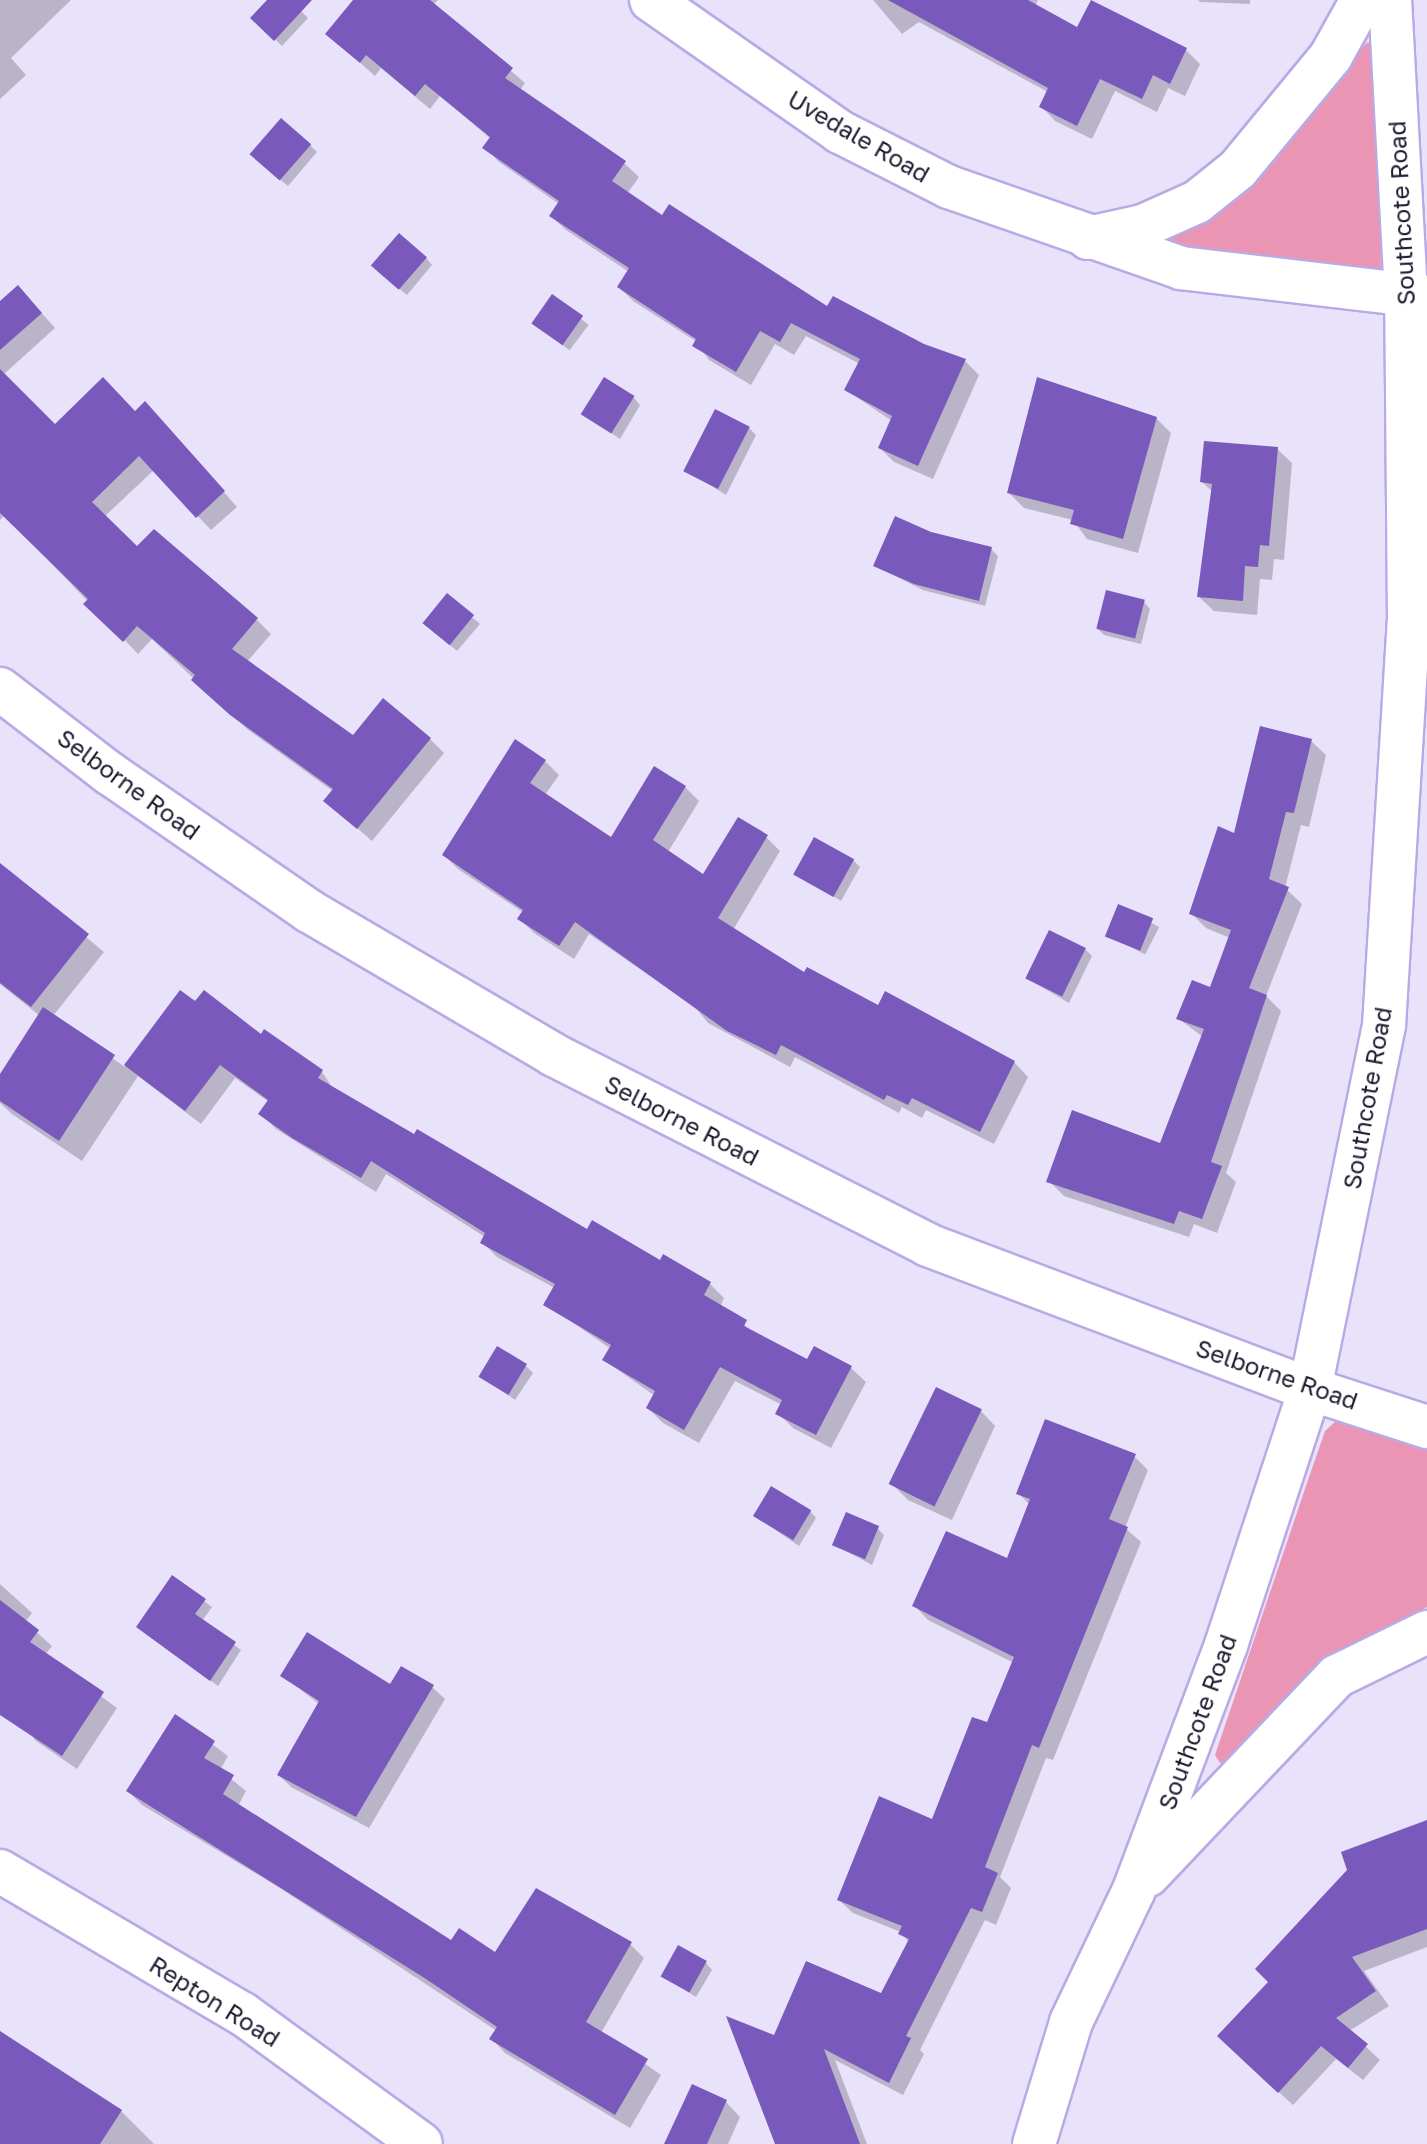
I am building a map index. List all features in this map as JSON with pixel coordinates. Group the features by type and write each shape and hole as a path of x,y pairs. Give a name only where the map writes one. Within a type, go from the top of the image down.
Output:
{"street":[{"name":"Uvedale Road","path":"651,0 840,132 949,187 1086,238 1181,268 1416,295"},
{"path":"1086,238 1143,226 1197,202 1238,169 1324,66 1362,0"},
{"name":"Southcote Road","path":"1032,2142 1071,2022 1134,1890 1226,1645 1310,1389 1384,1026 1409,621 1416,295 1390,0"},
{"name":"Selborne Road","path":"0,689 109,773 309,911 554,1055 928,1245 1310,1389 1427,1427"},
{"path":"1134,1890 1337,1676 1427,1632"},
{"name":"Repton Road","path":"0,1871 243,2014 421,2144"}],"shaded area":[{"path":"1368,42 1376,52 1381,270 1212,254 1157,242"},
{"path":"1337,1420 1367,1420 1427,1449 1427,1607 1321,1662 1228,1761 1220,1763 1215,1755 1307,1483 1325,1431"}],"building":[{"path":"267,0 312,0 274,41 250,18"},
{"path":"353,0 430,0 513,68 505,78 626,161 612,181 662,215 669,204 827,306 833,296 924,344 966,359 918,466 878,448 892,416 844,390 860,359 791,323 780,342 760,331 736,372 692,346 696,339 617,287 629,268 549,216 559,201 482,148 490,137 425,84 415,96 366,55 360,63 325,34"},
{"path":"888,0 1028,0 1077,27 1091,0 1187,48 1170,84 1153,75 1142,99 1100,79 1077,126 1039,107 1048,88"},
{"path":"281,118 311,144 280,180 250,154"},
{"path":"399,233 427,257 399,290 371,265"},
{"path":"18,285 42,313 0,350 0,301"},
{"path":"552,294 583,316 562,345 531,323"},
{"path":"0,369 55,424 103,377 135,411 145,401 225,491 196,518 139,456 92,502 137,546 154,529 258,618 232,649 353,735 383,698 431,738 357,829 323,801 333,789 230,715 191,680 195,675 137,626 123,642 83,604 88,599 0,513"},
{"path":"604,377 635,396 611,433 581,414"},
{"path":"1037,377 1157,417 1123,539 1070,524 1074,510 1007,493"},
{"path":"715,409 750,427 718,489 683,471"},
{"path":"1204,441 1278,447 1269,546 1260,545 1258,567 1245,566 1243,601 1197,597 1212,484 1200,482"},
{"path":"895,516 931,532 992,547 979,601 914,584 873,566"},
{"path":"1106,590 1145,600 1135,638 1096,629"},
{"path":"447,593 474,615 450,645 422,623"},
{"path":"1260,726 1312,739 1294,813 1286,812 1269,879 1289,887 1249,988 1267,995 1211,1162 1222,1166 1202,1219 1179,1211 1174,1224 1046,1182 1072,1110 1160,1143 1204,1029 1176,1019 1192,980 1210,987 1231,930 1189,914 1218,826 1234,833"},
{"path":"515,739 546,760 530,783 611,837 654,766 686,786 653,840 703,874 738,817 768,835 718,918 804,972 807,967 878,1005 885,991 1015,1061 980,1132 912,1098 908,1105 887,1095 884,1100 781,1045 776,1055 727,1031 575,922 559,946 517,919 523,910 442,855"},
{"path":"814,837 854,859 833,897 793,875"},
{"path":"0,863 89,934 31,1007 0,983"},
{"path":"1118,904 1153,918 1140,951 1105,936"},
{"path":"1049,930 1086,948 1062,997 1025,979"},
{"path":"180,990 195,1001 204,990 261,1034 264,1029 323,1070 318,1078 414,1134 417,1129 587,1229 592,1220 660,1260 663,1254 711,1282 704,1295 747,1320 744,1326 807,1359 814,1346 852,1366 816,1435 775,1414 782,1400 720,1367 684,1430 646,1408 655,1391 602,1360 611,1345 543,1305 555,1284 480,1243 485,1233 371,1161 361,1178 292,1138 258,1114 268,1100 220,1065 185,1111 124,1065"},
{"path":"43,1007 115,1055 59,1141 0,1101 0,1074"},
{"path":"497,1346 527,1364 508,1395 478,1377"},
{"path":"936,1387 982,1409 934,1506 889,1484"},
{"path":"1045,1419 1136,1454 1109,1519 1128,1527 1039,1748 1032,1745 985,1867 998,1873 982,1912 971,1908 906,2036 911,2038 889,2083 824,2049 860,2144 775,2144 726,2016 774,2035 806,1961 881,1993 909,1939 898,1934 902,1926 837,1900 879,1796 932,1819 972,1717 987,1722 1014,1657 912,1606 946,1531 1007,1558 1030,1499 1016,1494"},
{"path":"771,1486 811,1510 793,1540 753,1516"},
{"path":"846,1512 879,1526 865,1559 832,1545"},
{"path":"172,1575 206,1599 195,1614 236,1642 210,1681 136,1627"},
{"path":"0,1600 39,1630 30,1642 104,1692 62,1756 0,1715"},
{"path":"307,1632 390,1684 401,1666 434,1685 356,1817 277,1775 319,1701 280,1676"},
{"path":"175,1714 215,1741 204,1758 234,1775 223,1794 451,1940 459,1928 495,1952 536,1888 632,1942 586,2022 648,2059 615,2115 489,2039 497,2027 426,1979 126,1791"},
{"path":"1427,1820 1427,1929 1352,1957 1376,1991 1336,2018 1368,2044 1348,2068 1321,2046 1278,2093 1217,2036 1268,1982 1255,1969 1347,1870 1341,1852"},
{"path":"678,1945 707,1961 689,1992 661,1976"},
{"path":"0,2031 122,2110 100,2144 0,2144"},
{"path":"692,2084 727,2100 707,2144 664,2144"}]}
